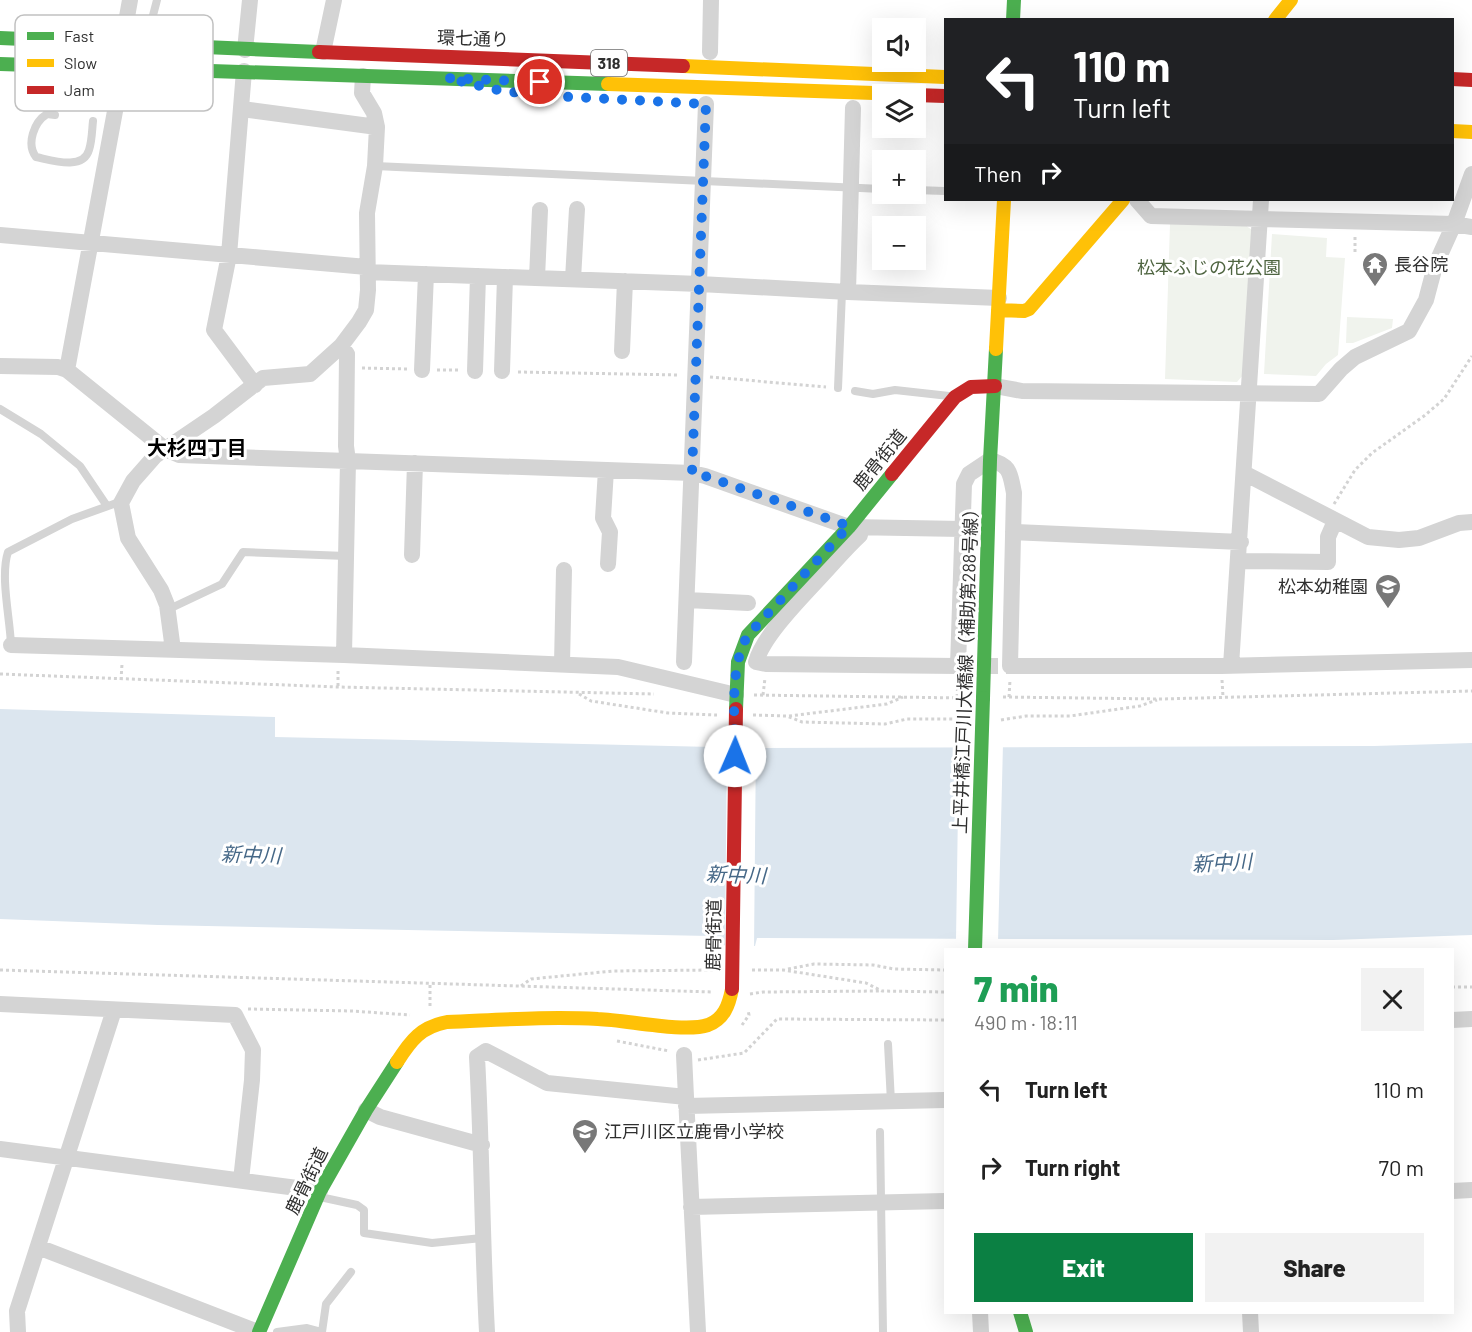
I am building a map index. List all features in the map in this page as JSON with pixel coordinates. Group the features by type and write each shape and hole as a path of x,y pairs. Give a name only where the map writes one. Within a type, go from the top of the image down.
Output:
{"street":[{"path":"128,15 130,0"},
{"path":"245,50 250,0"},
{"path":"323,52 334,0"},
{"path":"710,52 711,0"},
{"path":"1013,18 1014,0"},
{"path":"1277,18 1291,0"},
{"name":"環七通り","path":"0,38 15,39"},
{"path":"446,56 493,51 566,48"},
{"name":"環七通り","path":"213,49 944,77"},
{"name":"318","path":"0,64 15,65"},
{"name":"318","path":"213,70 872,93"},
{"path":"244,71 229,255 214,330 255,385"},
{"path":"173,650 167,610 161,590 128,538 120,503 115,503 155,456 214,416 263,378 310,374 340,346 366,310 367,213 375,166 377,127 374,112 362,93 363,76"},
{"path":"447,78 492,89 532,95"},
{"path":"1454,79 1472,80"},
{"path":"926,95 944,96"},
{"path":"684,662 705,180 706,104"},
{"path":"845,292 853,108"},
{"path":"242,109 377,127"},
{"path":"67,370 91,244 101,122 105,111"},
{"path":"1454,131 1472,132"},
{"path":"1004,201 995,386 1022,391 1319,394 1355,357 1409,331 1426,300 1435,266 1454,224 1472,174"},
{"path":"0,235 426,274 845,292 999,304 1024,311 1029,309 1122,201"},
{"path":"1138,201 1152,216 1454,224 1472,227"},
{"path":"1232,666 1261,201"},
{"path":"573,279 577,209"},
{"path":"537,278 540,210"},
{"path":"422,370 426,274"},
{"path":"475,371 478,276"},
{"path":"502,371 505,277"},
{"path":"621,351 626,281"},
{"path":"340,346 347,354 348,368 344,655"},
{"path":"0,366 58,367 67,370 165,449 179,455 692,473 855,527 962,529"},
{"name":"鹿骨街道","path":"259,1332 319,1193 366,1110 405,1049 431,1018 462,1022 586,1018 698,1027 713,1023 720,1018 730,1002 726,991 733,706 735,669 739,653 748,635 855,527 955,397 971,387 995,386"},
{"name":"上平井橋江戸川大橋線（補助第288号線）","path":"975,948 990,460 995,386"},
{"path":"855,527 860,535 807,591 767,639 758,652 756,662 766,664 958,666 964,484 969,474 990,460 1000,462 1008,469 1014,493 1010,666 1232,666 1472,660"},
{"path":"412,555 415,463"},
{"path":"606,470 603,518 610,532 608,564"},
{"path":"1244,473 1368,537 1399,540 1419,538 1447,526 1472,522"},
{"path":"1239,561 1328,562 1331,518"},
{"path":"1013,532 1241,542"},
{"path":"562,664 564,570"},
{"path":"687,600 748,603"},
{"path":"11,645 344,655 618,667 733,706"},
{"path":"0,1004 235,1015 253,1050 241,1180"},
{"path":"18,1332 16,1311 114,1010"},
{"path":"1454,1020 1472,1019"},
{"path":"487,1332 477,1057 486,1051 547,1083 686,1101 944,1100"},
{"path":"684,1055 698,1332"},
{"path":"366,1110 380,1117 482,1145"},
{"path":"0,1149 241,1180 319,1193"},
{"path":"1454,1191 1472,1190"},
{"path":"691,1208 944,1201"},
{"path":"38,1246 259,1332"},
{"path":"980,1314 981,1332"},
{"path":"1021,1314 1026,1332"},
{"path":"1250,1314 1251,1332"}],"lane":[{"path":"153,15 156,0"},
{"path":"51,111 51,115 40,118 36,124 31,149 36,157 72,163 83,159 89,152 101,122"},
{"path":"375,166 872,189"},
{"path":"926,190 944,191"},
{"path":"838,387 845,292"},
{"path":"855,391 873,394 895,390 955,397"},
{"path":"0,409 41,434 80,466 115,503 72,519 8,552 3,567 3,583 11,645"},
{"path":"167,610 222,584 243,552 346,556"},
{"path":"888,1044 891,1102"},
{"path":"880,1132 883,1332"},
{"path":"319,1193 357,1205 364,1210 364,1233 432,1243 482,1238"},
{"path":"277,1332 307,1328 322,1332 326,1304 351,1272"}],"path":[{"path":"1355,252 1356,228"},
{"path":"1331,518 1355,470 1372,453 1444,399 1472,356"},
{"path":"348,368 475,371"},
{"path":"502,371 697,376 838,387"},
{"path":"121,680 122,659"},
{"path":"0,674 121,680 577,693 591,701 668,713 733,706 905,696 1161,699 1472,691"},
{"path":"751,715 787,716 887,704 905,696"},
{"path":"995,720 1026,716 1070,716 1140,706 1161,699"},
{"path":"787,716 802,722 873,724 907,719 973,719"},
{"path":"783,970 814,964 944,970"},
{"path":"0,970 430,985 726,991"},
{"path":"243,1009 352,1011 420,1015 431,1018 430,985"},
{"path":"1454,987 1472,987"},
{"path":"746,995 763,992 882,991"}],"green space":[{"name":"松本ふじの花公園","path":"1170,224 1245,225 1252,230 1243,375 1237,382 1165,379"},
{"path":"1272,234 1327,238 1326,257 1345,258 1338,355 1316,376 1264,374"},
{"path":"1347,317 1393,319 1392,328 1353,343 1346,343"}],"water":[{"name":"新中川","path":"0,709 275,717 275,737 713,747 716,741 762,742 762,748 1374,746 1472,743 1472,935 1333,940 757,938 755,946 710,945 710,936 158,925 0,919"}],"pier":[{"path":"727,739 756,739 754,949 725,949"},
{"path":"959,744 1003,744 998,942 956,941"}],"tunnel":[{"path":"958,666 1010,666"}],"traffic: fast":[{"path":"1013,18 1014,0"},
{"path":"0,38 15,39"},
{"path":"213,47 319,52"},
{"path":"0,64 15,64"},
{"path":"213,71 608,84"},
{"path":"983,698 990,460 996,349"},
{"path":"736,709 738,662 748,635 849,527 892,474"},
{"path":"975,948 983,698"},
{"path":"259,1332 320,1191 366,1110 397,1062"},
{"path":"1021,1314 1026,1332"}],"traffic: slow":[{"path":"1277,18 1291,0"},
{"path":"683,66 944,77"},
{"path":"608,84 872,93"},
{"path":"1454,131 1472,132"},
{"path":"996,349 1004,201"},
{"path":"998,310 1024,311 1029,309 1122,201"},
{"path":"397,1062 407,1047 423,1031 447,1022 579,1018 685,1028 708,1025 725,1011 732,989"}],"traffic: jam":[{"path":"319,52 683,66"},
{"path":"1454,79 1472,80"},
{"path":"926,95 944,96"},
{"path":"892,474 955,397 971,387 995,386"},
{"path":"732,989 736,709"}],"place":[{"name":"長谷院","path":"1375,288"},
{"name":"松本幼稚園","path":"1388,610"},
{"name":"江戸川区立鹿骨小学校","path":"585,1155"}],"district":[{"name":"大杉四丁目","path":"197,448"}],"route":[{"path":"540,82 447,78 492,89 532,95 706,104 692,473 849,526 748,635 742,645 735,669 735,756"}]}
